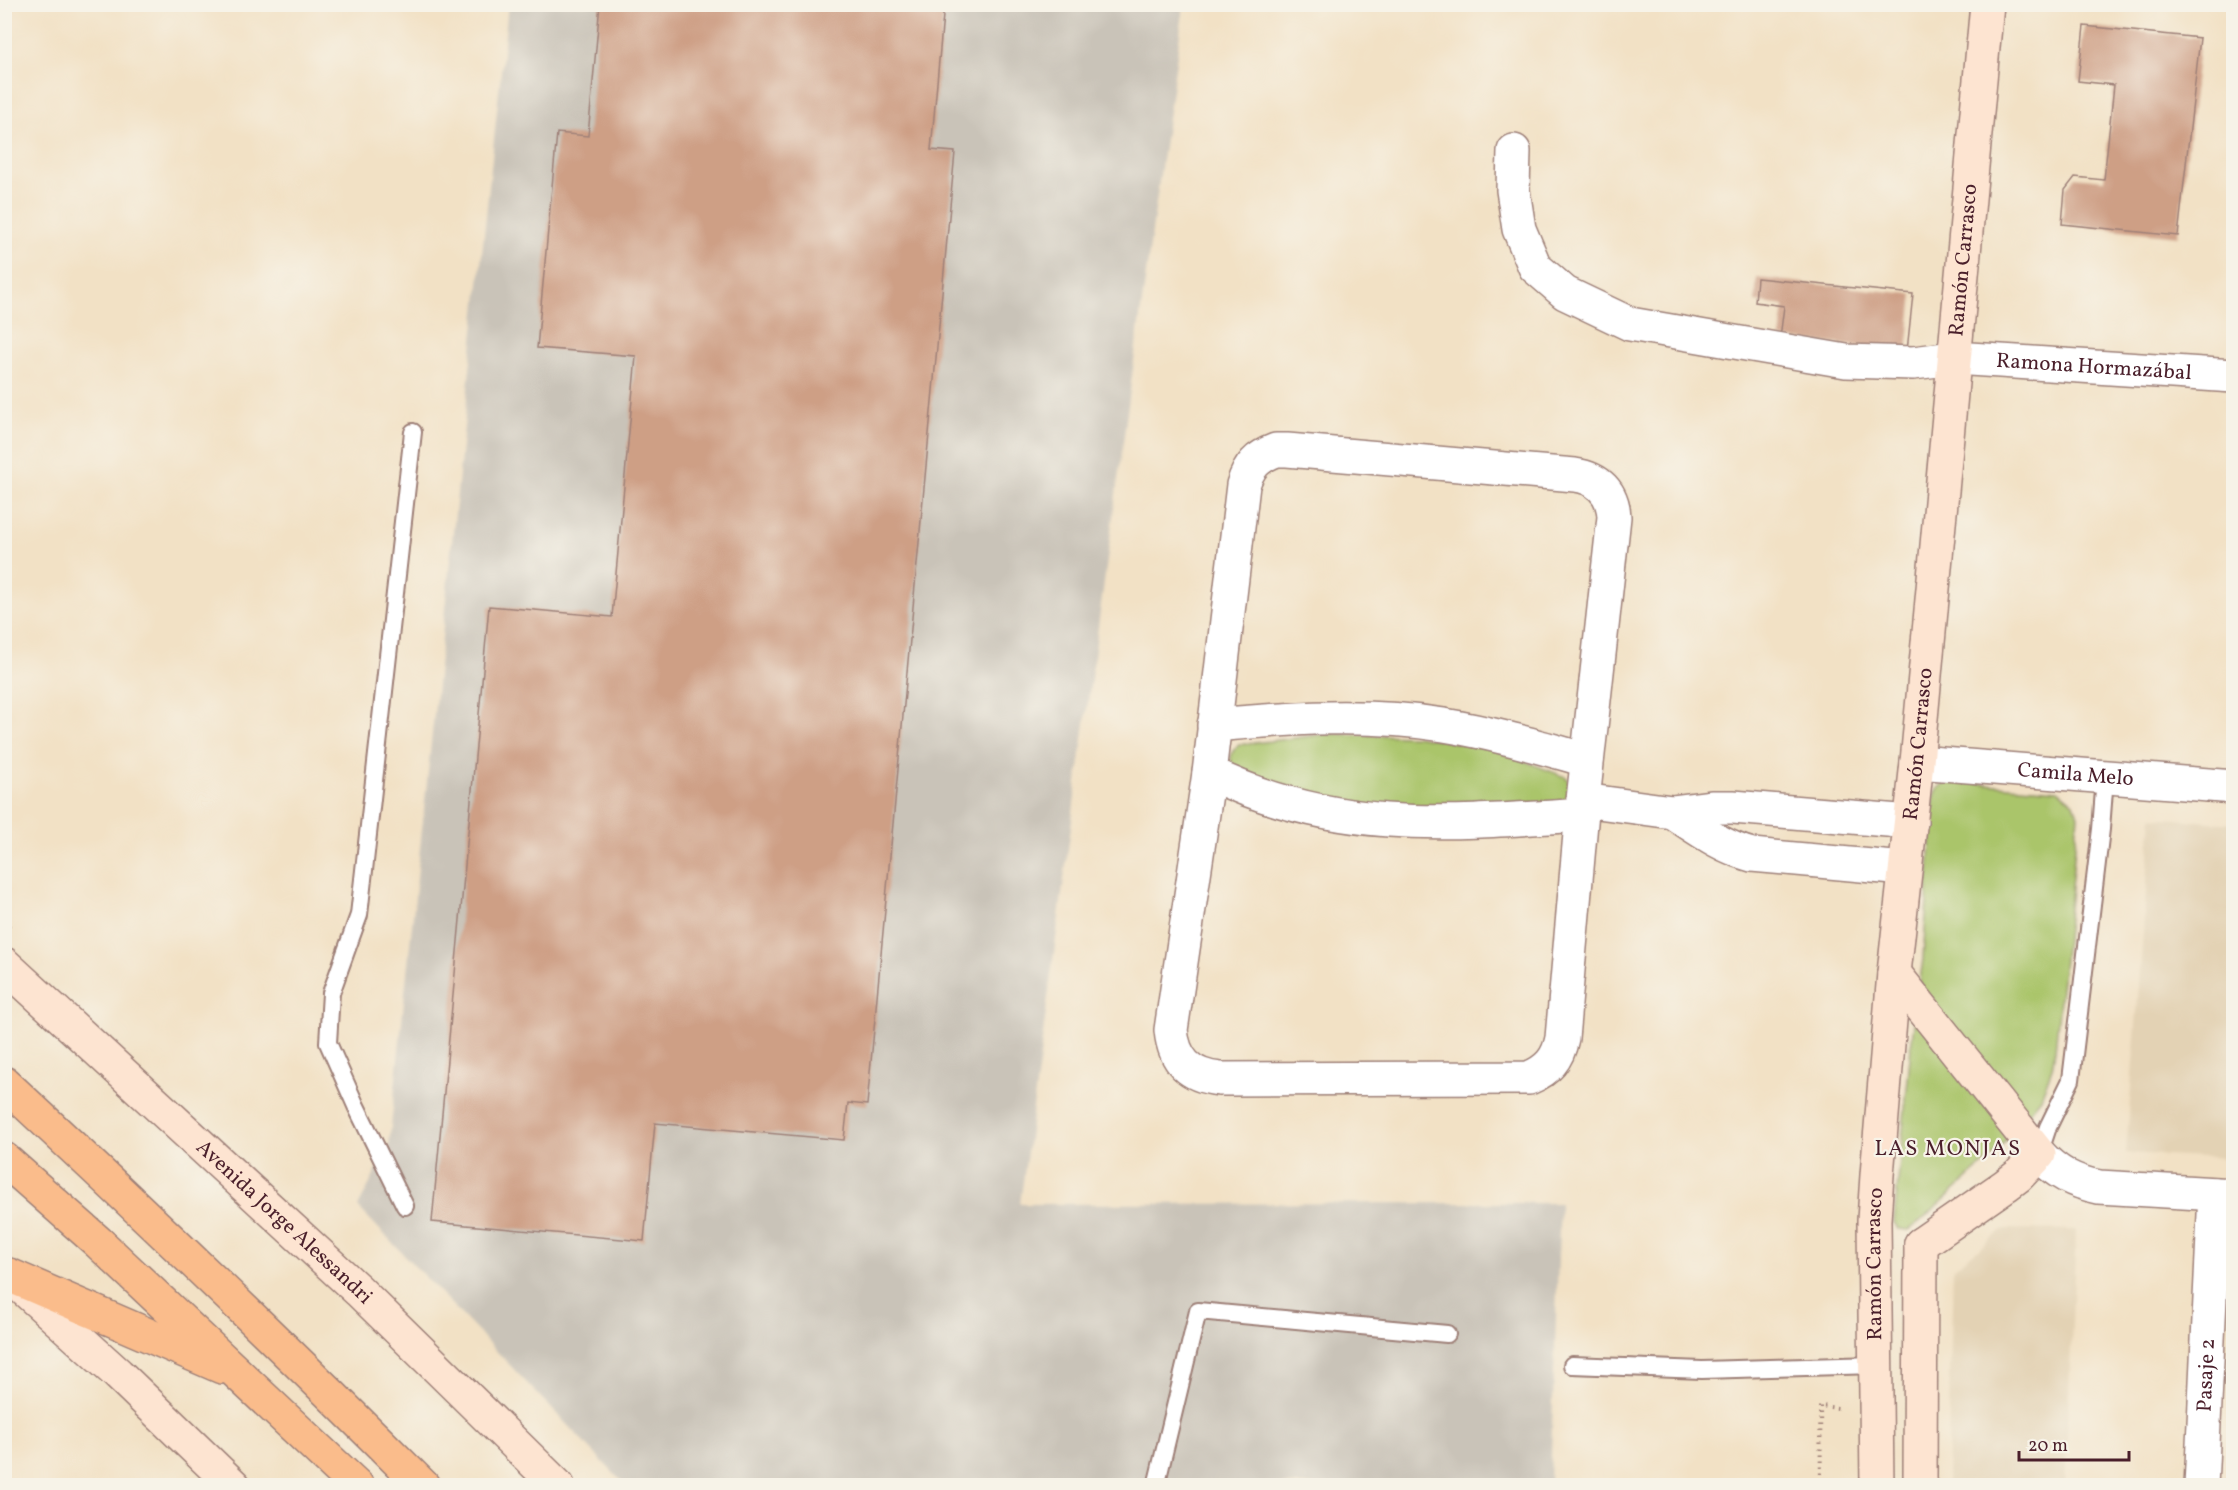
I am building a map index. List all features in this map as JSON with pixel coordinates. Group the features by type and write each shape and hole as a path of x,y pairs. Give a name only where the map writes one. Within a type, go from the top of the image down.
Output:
{"highway":[{"path":"4,1083 116,1186 423,1485"},
{"path":"4,1159 241,1375 357,1485"},
{"path":"7,1273 241,1375"}],"main road":[{"name":"Ramón Carrasco","path":"1877,1485 1874,1220 1894,973 1917,762 1986,4"},
{"name":"Avenida Jorge Alessandri","path":"4,963 359,1290 558,1485"},
{"path":"1874,1220 1881,1231 1891,1239 1904,1243 1921,1244 2007,1185 2039,1154 1894,973"},
{"name":"Ramón Carrasco","path":"1920,1485 1921,1244"},
{"path":"7,1273 118,1374 234,1485"}],"street":[{"name":"Ramona Hormazábal","path":"1514,151 1513,190 1519,228 1535,267 1565,293 1630,324 1846,361 1913,363 1954,358 2234,375"},
{"path":"1276,450 1287,450 1575,474 1587,476 1605,489 1614,507 1614,517 1587,760 1562,1038 1560,1049 1548,1068 1529,1078 1518,1080 1207,1078 1195,1074 1177,1055 1172,1043 1171,1030 1209,773 1243,485 1247,471 1257,460 1276,450"},
{"path":"1214,725 1315,718 1411,721 1482,732 1587,760"},
{"name":"Camila Melo","path":"1917,762 2234,787"},
{"path":"1209,773 1242,789 1277,801 1354,817 1402,822 1450,823 1582,808 1672,812 1711,807 1911,822"},
{"path":"1672,812 1719,842 1752,855 1905,869"},
{"path":"2039,1154 2064,1176 2081,1184 2224,1194"},
{"name":"Pasaje 2","path":"2201,1485 2224,1194"}],"lane":[{"path":"405,1206 328,1043 331,993 360,915 413,432"},
{"path":"2039,1154 2048,1127 2071,1080 2101,829 2105,777"},
{"path":"1156,1485 1198,1311 1447,1334"},
{"path":"1572,1365 1702,1370 1876,1365"}],"path":[{"path":"1821,1485 1820,1406 1838,1408"}],"shaded area":[{"path":"508,5 1184,5 1020,1204 1560,1203 1550,1485 625,1485 358,1207 389,1146"},
{"path":"2152,817 2233,824 2234,1059 2224,1158 2126,1153"},
{"path":"2004,1229 2076,1230 2065,1485 1947,1485 1953,1269"}],"green space":[{"path":"1327,734 1416,736 1490,748 1566,777 1569,781 1567,803 1362,808 1234,771 1232,767 1231,757 1238,745"},
{"path":"1950,781 2058,790 2074,803 2078,816 2055,1051 2052,1068 2041,1098 1993,1156 1917,1224 1909,1230 1899,1229 1894,1223 1911,1047 1923,959 1934,799 1939,788"}],"building":[{"path":"600,4 944,4 931,150 955,152 867,1105 848,1103 844,1140 655,1123 644,1241 432,1222 489,606 612,617 636,356 537,348 557,133 588,136"},
{"path":"2084,26 2200,38 2178,236 2062,224 2065,190 2075,177 2104,180 2114,85 2078,81"},
{"path":"1757,278 1913,294 1907,351 1780,338 1784,306 1755,302"}],"district":[{"name":"LAS MONJAS","path":"1948,1149"}]}
